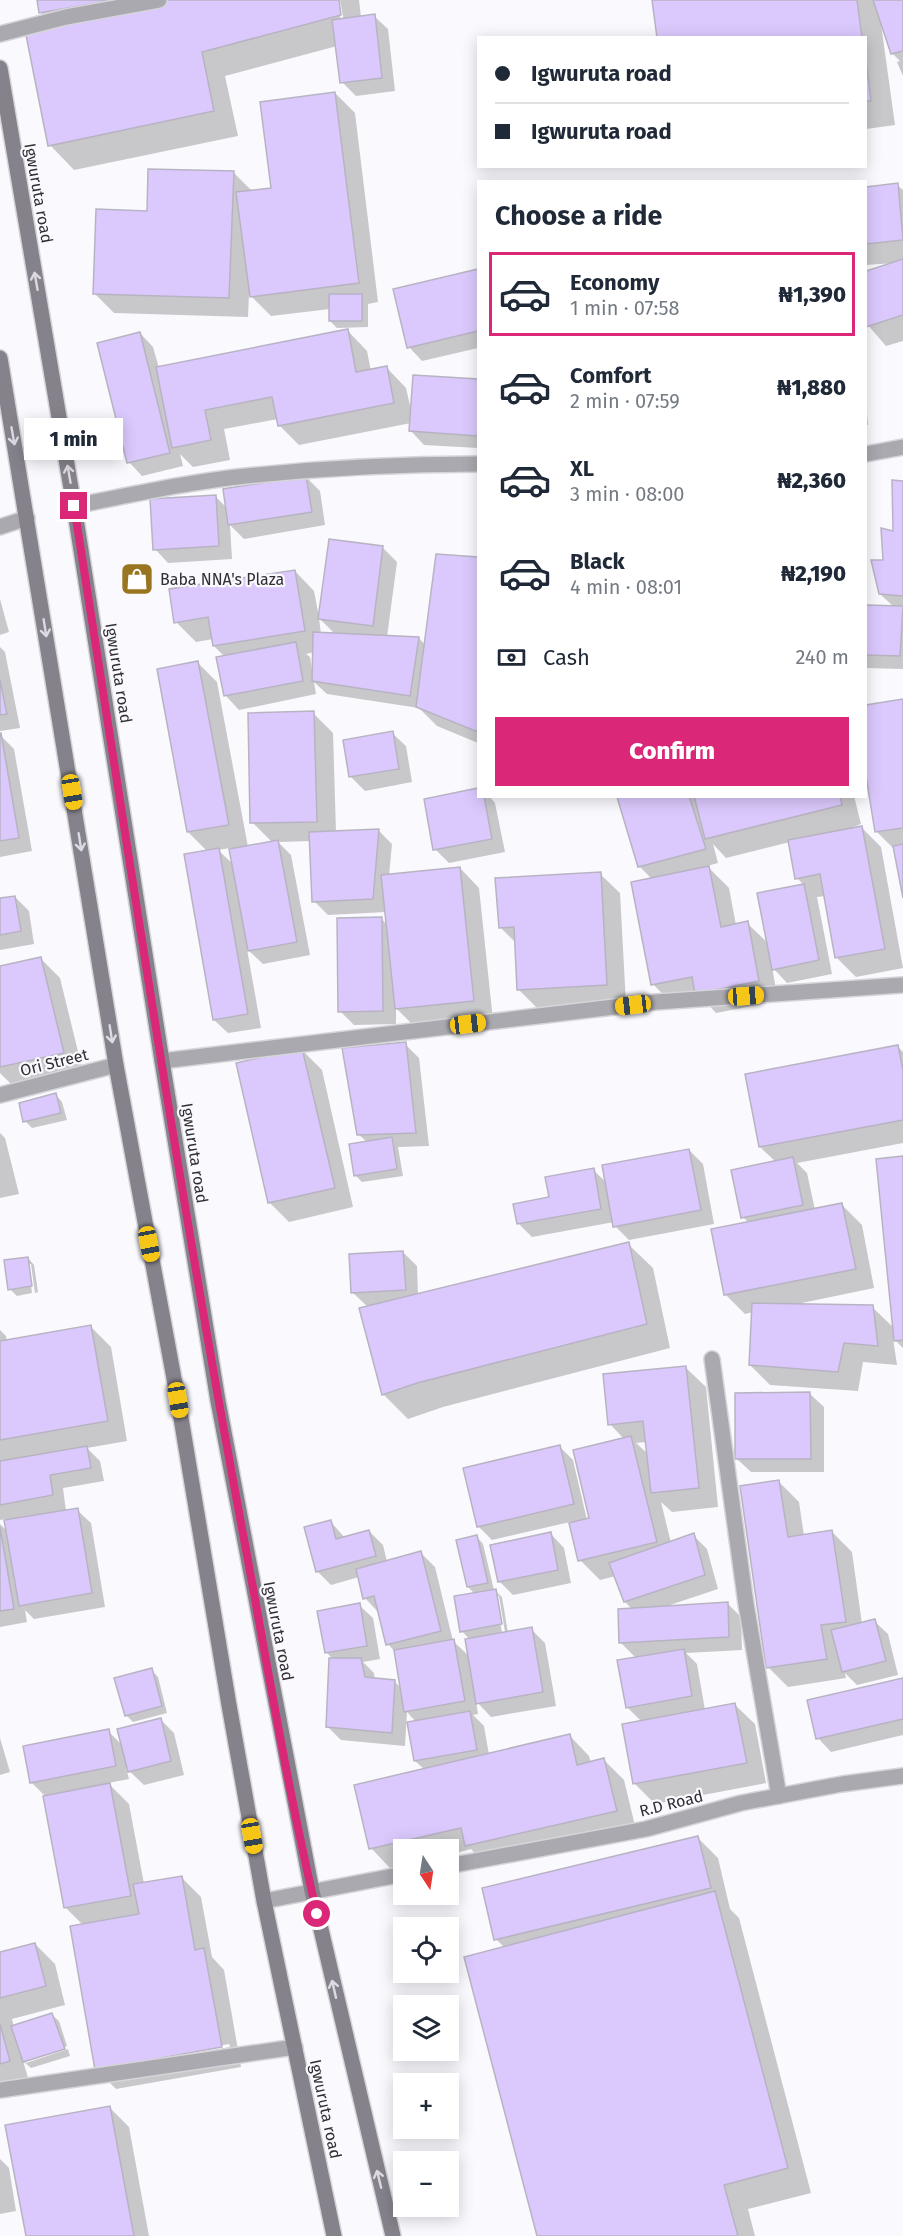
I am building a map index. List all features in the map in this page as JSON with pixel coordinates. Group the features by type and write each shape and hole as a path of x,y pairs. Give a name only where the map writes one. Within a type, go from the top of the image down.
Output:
{"main road":[{"name":"Igwuruta road","path":"0,69 74,506 218,1401 312,1891 393,2236"},
{"name":"Igwuruta road","path":"0,358 116,1065 178,1400 229,1705 264,1901 334,2236"}],"street":[{"path":"0,34 66,17 159,0"},
{"path":"867,454 903,447"},
{"path":"74,506 176,486 245,476 397,464 477,464"},
{"path":"0,526 27,518"},
{"path":"162,1061 656,1002 903,985"},
{"name":"Ori Street","path":"0,1095 116,1065"},
{"path":"712,1359 746,1604 779,1796"},
{"name":"R.D Road","path":"459,1864 646,1829 741,1803 842,1784 903,1776"},
{"path":"264,1901 393,1876"},
{"path":"0,2090 295,2047"}],"building":[{"path":"37,0 114,0 39,13"},
{"path":"169,0 339,0 341,15 202,52 214,111 48,146 25,30"},
{"path":"652,0 857,0 862,36 657,36"},
{"path":"873,0 903,0 903,51 891,54"},
{"path":"375,14 382,78 340,83 332,20"},
{"path":"867,68 871,101 867,101"},
{"path":"335,92 359,283 250,297 236,192 271,188 260,102"},
{"path":"148,169 234,171 229,298 93,294 96,209 147,211"},
{"path":"898,183 903,240 867,244 867,187"},
{"path":"903,259 903,315 867,327 867,271"},
{"path":"477,269 477,331 407,348 393,289"},
{"path":"329,294 362,294 362,321 329,321"},
{"path":"348,329 356,372 387,366 394,403 278,426 272,397 205,410 211,440 172,448 156,367"},
{"path":"140,332 170,453 127,463 97,343"},
{"path":"413,375 477,379 477,436 409,431"},
{"path":"306,476 312,512 228,525 223,489"},
{"path":"892,480 903,481 903,596 879,594 871,560 883,560 881,528 893,531"},
{"path":"216,495 219,546 153,550 150,499"},
{"path":"329,539 383,546 373,626 318,619"},
{"path":"436,554 477,557 477,732 416,707"},
{"path":"295,570 305,631 213,646 208,617 174,623 169,589"},
{"path":"867,605 903,606 900,656 867,655"},
{"path":"313,632 419,637 410,696 312,681"},
{"path":"296,642 303,681 224,696 216,657"},
{"path":"198,661 229,825 187,832 157,669"},
{"path":"0,680 7,714 0,715"},
{"path":"903,699 903,828 875,832 867,782 867,705"},
{"path":"314,711 317,822 250,823 248,713"},
{"path":"393,731 399,769 349,777 343,740"},
{"path":"0,733 19,838 0,841"},
{"path":"477,788 477,798 484,798 492,839 433,850 424,799"},
{"path":"617,798 690,798 706,849 638,867"},
{"path":"695,798 840,798 842,805 705,839"},
{"path":"862,826 885,949 835,958 820,874 795,879 788,840"},
{"path":"379,829 373,899 312,902 309,832"},
{"path":"278,840 297,942 248,951 229,849"},
{"path":"903,844 903,898 893,846"},
{"path":"219,848 248,1014 213,1020 184,854"},
{"path":"709,866 721,927 748,921 759,981 695,994 692,977 651,985 631,882"},
{"path":"460,867 474,1001 395,1009 381,875"},
{"path":"601,872 607,985 517,990 514,927 499,928 495,878"},
{"path":"804,884 819,960 772,970 757,893"},
{"path":"15,896 21,931 0,935 0,898"},
{"path":"382,917 383,1011 338,1012 337,918"},
{"path":"41,957 64,1053 0,1067 0,966"},
{"path":"406,1042 416,1133 357,1135 342,1048"},
{"path":"898,1045 903,1071 903,1120 759,1147 745,1074"},
{"path":"302,1048 335,1188 268,1203 236,1063"},
{"path":"56,1093 61,1113 23,1122 19,1103"},
{"path":"392,1137 397,1169 354,1176 349,1144"},
{"path":"689,1149 701,1210 613,1227 602,1165"},
{"path":"903,1156 903,1340 894,1341 876,1159"},
{"path":"793,1157 803,1205 741,1218 731,1170"},
{"path":"594,1168 601,1209 517,1224 513,1204 549,1197 545,1177"},
{"path":"842,1203 856,1269 724,1295 711,1229"},
{"path":"629,1242 647,1324 417,1383 382,1395 359,1308"},
{"path":"403,1251 406,1290 351,1293 349,1254"},
{"path":"28,1257 32,1286 8,1290 4,1260"},
{"path":"752,1303 873,1305 878,1346 844,1343 838,1372 749,1365"},
{"path":"91,1325 108,1421 0,1440 0,1341"},
{"path":"686,1366 699,1488 651,1493 643,1421 608,1425 603,1374"},
{"path":"810,1392 811,1459 735,1459 735,1393"},
{"path":"631,1436 657,1542 578,1561 569,1523 589,1518 573,1450"},
{"path":"560,1445 574,1504 477,1527 463,1468"},
{"path":"87,1446 91,1468 50,1475 53,1495 0,1505 0,1461"},
{"path":"779,1480 788,1537 832,1530 846,1622 821,1625 827,1659 766,1668 740,1486"},
{"path":"78,1508 92,1593 19,1606 4,1520"},
{"path":"331,1520 336,1539 369,1530 376,1556 316,1572 304,1527"},
{"path":"0,1527 14,1609 0,1611"},
{"path":"551,1532 558,1570 498,1582 490,1545"},
{"path":"694,1533 705,1575 624,1602 609,1563"},
{"path":"477,1535 488,1583 467,1587 456,1540"},
{"path":"421,1551 441,1631 386,1645 374,1596 363,1599 356,1569"},
{"path":"496,1589 502,1624 460,1632 454,1596"},
{"path":"728,1602 729,1637 619,1643 618,1609"},
{"path":"360,1603 367,1646 325,1653 317,1611"},
{"path":"875,1619 886,1661 842,1672 831,1630"},
{"path":"532,1627 543,1692 476,1704 465,1639"},
{"path":"454,1639 465,1701 404,1712 394,1650"},
{"path":"684,1649 692,1696 626,1708 617,1660"},
{"path":"329,1658 361,1658 365,1677 395,1680 392,1733 326,1727"},
{"path":"152,1668 162,1706 125,1716 114,1678"},
{"path":"903,1678 903,1719 816,1739 807,1700"},
{"path":"735,1703 747,1763 633,1784 622,1724"},
{"path":"470,1711 477,1750 414,1761 407,1722"},
{"path":"161,1718 171,1761 128,1772 117,1729"},
{"path":"109,1729 116,1766 30,1783 23,1746"},
{"path":"570,1734 577,1765 604,1758 617,1811 465,1846 461,1828 413,1839 393,1839 393,1844 369,1849 354,1785"},
{"path":"110,1783 131,1896 64,1908 43,1796"},
{"path":"698,1836 711,1888 494,1940 482,1888"},
{"path":"182,1876 195,1950 204,1948 222,2047 95,2070 70,1926 139,1914 133,1884"},
{"path":"715,1891 788,2168 724,2185 738,2236 537,2236 464,1957"},
{"path":"35,1943 46,1986 0,1998 0,1952"},
{"path":"52,2013 65,2049 23,2062 11,2026"},
{"path":"0,2024 10,2061 0,2064"},
{"path":"110,2106 134,2236 26,2236 5,2125"}],"place":[{"name":"Baba NNA's Plaza","path":"137,579"}],"route":[{"path":"74,506 214,1378 274,1703 317,1914"}]}
